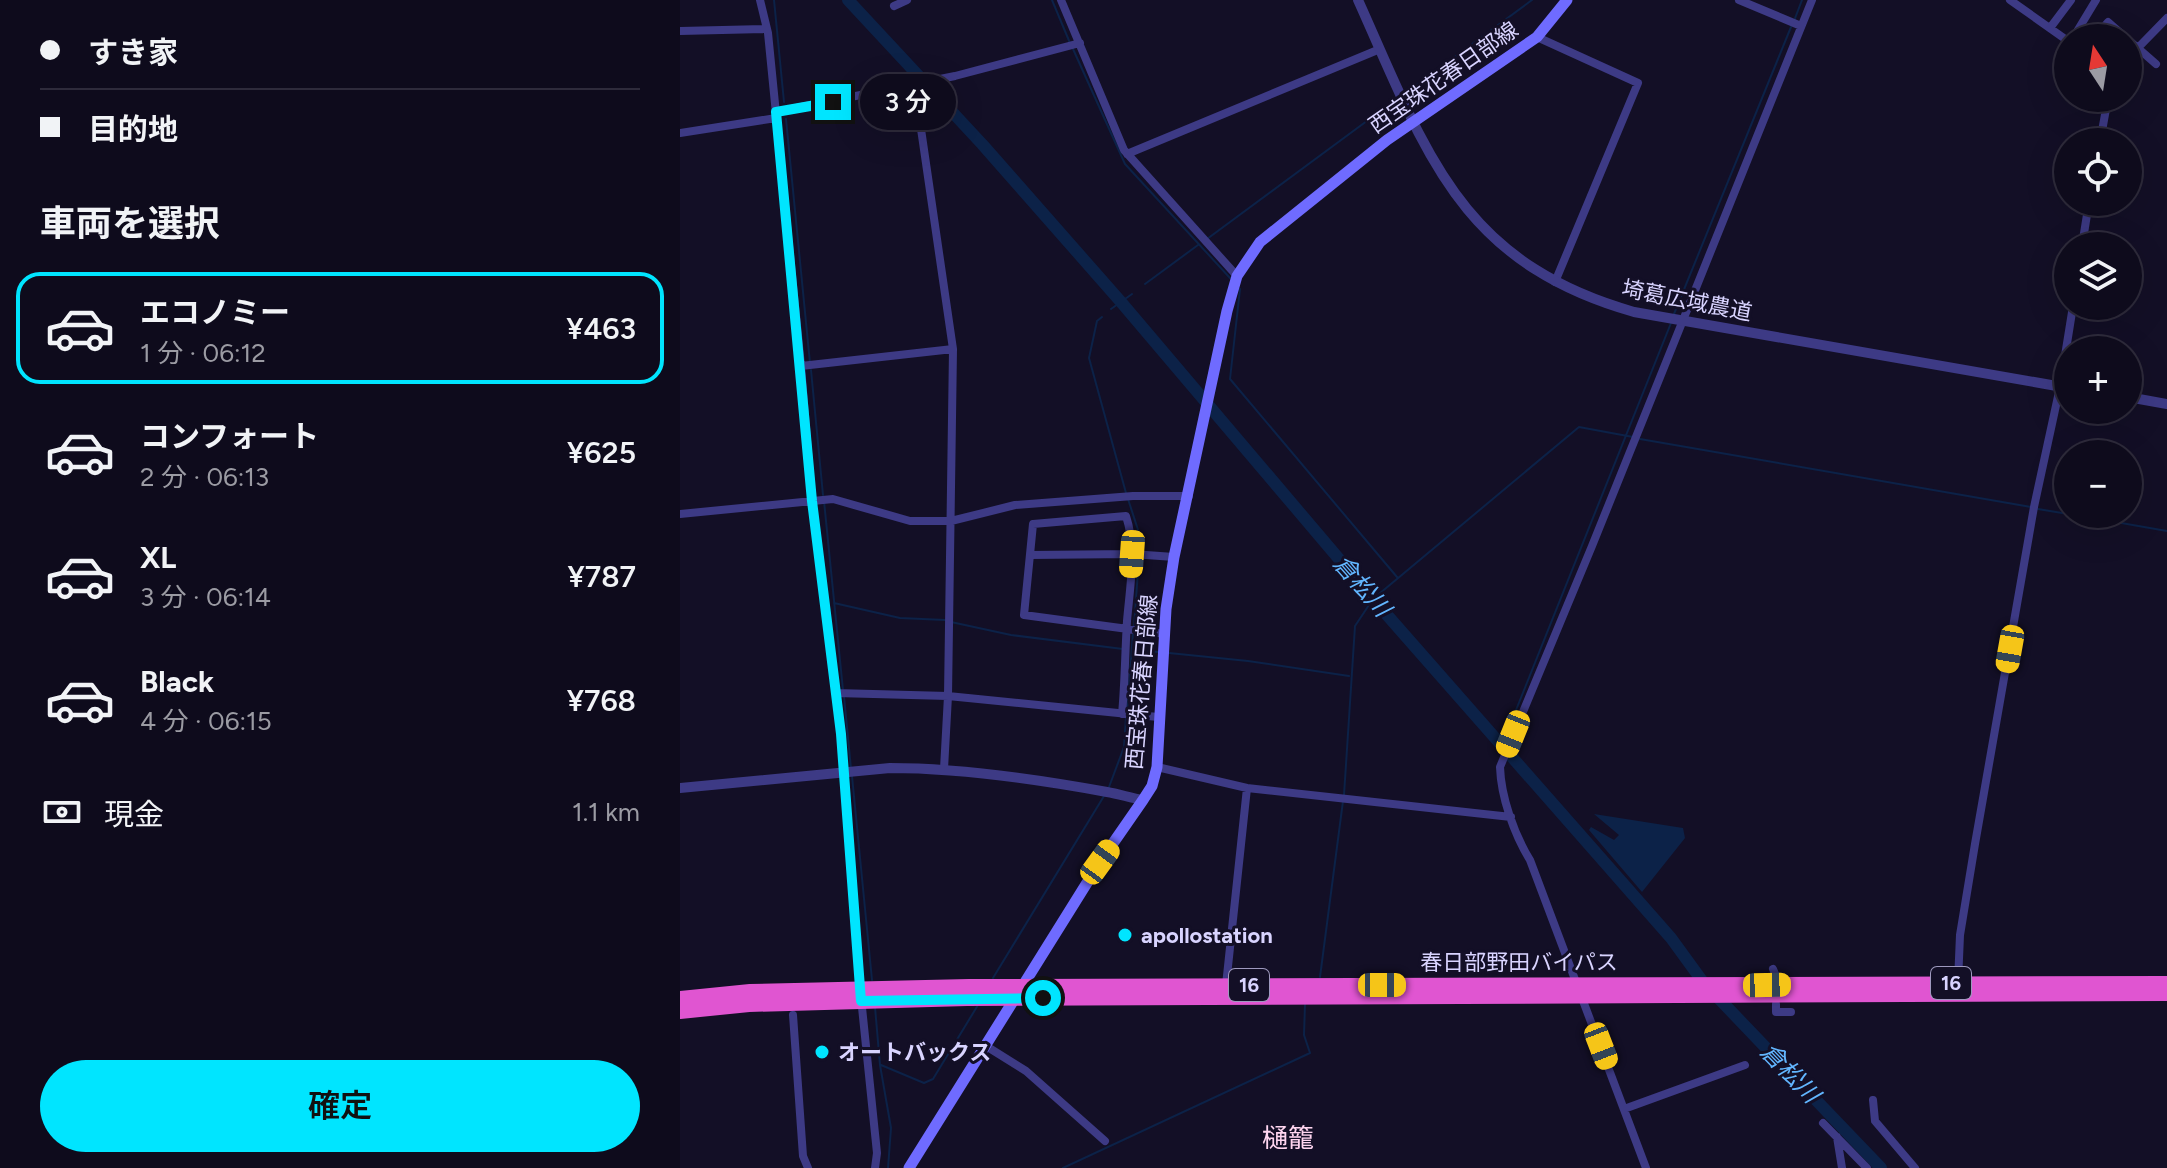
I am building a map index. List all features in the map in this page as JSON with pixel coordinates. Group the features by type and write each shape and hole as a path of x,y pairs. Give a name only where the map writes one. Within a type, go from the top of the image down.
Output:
{"highway":[{"name":"春日部野田バイパス","path":"1739,990 1958,982 2167,983"},
{"name":"春日部野田バイパス","path":"1019,992 1226,985 1579,990"},
{"name":"春日部野田バイパス","path":"680,998 750,991 861,994 1739,990 2167,994"},
{"name":"春日部野田バイパス","path":"680,1012 861,994"}],"main road":[{"name":"西宝珠花春日部線","path":"909,1168 1100,862 1152,786 1157,767 1166,609 1174,557 1237,276 1260,242 1412,121 1537,37 1567,0"}],"street":[{"path":"760,0 767,29 807,365 877,1153 875,1168"},
{"path":"894,6 907,0"},
{"path":"1061,0 1074,45 1127,154 1237,276"},
{"name":"埼葛広域農道","path":"1358,0 1412,121 1457,199 1494,238 1555,282 1598,302 1634,312 2054,385"},
{"path":"1739,0 1801,26"},
{"path":"1646,1168 1511,817 1501,787 1500,767 1812,0"},
{"path":"2010,0 2054,31"},
{"path":"2050,28 2071,0"},
{"path":"2081,24 2096,0"},
{"path":"2142,44 2167,18"},
{"path":"680,31 767,29"},
{"path":"1537,37 1638,83 1555,282"},
{"path":"680,133 891,91 1074,45"},
{"path":"1127,154 1380,49"},
{"path":"2142,50 2156,64"},
{"path":"891,91 921,129 953,349 948,696 944,769"},
{"path":"807,365 953,349"},
{"path":"2142,400 2167,404"},
{"path":"1958,982 1960,935 2033,511 2055,424"},
{"path":"680,514 820,500 910,521 951,521 1015,505 1133,496 1189,496"},
{"path":"1122,714 1127,629 1133,537 1126,516 1033,524 1024,615 1127,629 1165,634"},
{"path":"1030,555 1132,554 1174,557"},
{"path":"836,693 948,696 1158,717"},
{"path":"1157,767 1247,788 1511,817"},
{"path":"680,788 890,768 944,769 1143,800"},
{"path":"1226,985 1247,788"},
{"path":"1776,1004 1776,1012 1791,1012"},
{"path":"793,1015 803,1156 808,1168"},
{"path":"986,1046 1026,1071 1105,1141"},
{"path":"1624,1109 1745,1065"},
{"path":"1873,1100 1875,1121 1915,1168"},
{"path":"1823,1123 1867,1168"},
{"path":"1836,1137 1842,1168"}],"water":[{"path":"1594,814 1683,828 1685,838 1642,892 1589,830 1591,827 1614,840 1619,835"}],"waterway":[{"path":"774,0 784,102"},
{"name":"倉松川","path":"848,0 982,144 1121,302 1373,599 1671,938 1703,982 1881,1168"},
{"path":"1052,0 1070,43"},
{"path":"1404,94 1532,0"},
{"path":"1794,21 1802,0"},
{"path":"1674,314 1791,27"},
{"path":"1073,49 1125,164 1230,278"},
{"path":"1207,239 1398,98"},
{"path":"786,119 810,363"},
{"path":"1145,284 1198,245"},
{"path":"1240,289 1230,379 1397,577"},
{"name":"倉松川","path":"1111,309 1132,294"},
{"path":"1102,317 1097,321 1089,358 1126,493"},
{"path":"1502,745 1671,323"},
{"path":"811,370 823,495"},
{"path":"1344,795 1355,626 1373,599 1579,427 1633,437"},
{"path":"1640,439 2031,507"},
{"path":"1128,499 1140,536 1139,551"},
{"path":"824,501 843,690"},
{"path":"2038,509 2054,512"},
{"path":"2142,527 2167,531"},
{"path":"1134,627 1139,557"},
{"path":"834,603 900,618 945,620"},
{"path":"951,622 1011,635 1123,649"},
{"path":"1127,710 1133,633"},
{"path":"1133,650 1158,652"},
{"path":"1169,653 1349,676"},
{"path":"844,696 851,769"},
{"path":"1109,787 1124,747 1126,717"},
{"path":"852,776 872,980"},
{"path":"993,978 1104,796"},
{"path":"1320,977 1343,801"},
{"path":"1063,1168 1310,1053 1304,1035 1305,1004"},
{"path":"881,1065 924,1083 933,1079 978,1005"},
{"path":"875,1007 880,1065 891,1128 888,1168"}],"place":[{"name":"apollostation","path":"1125,935"},
{"name":"オートバックス","path":"822,1052"}],"district":[{"name":"樋籠","path":"1288,1138"}],"route":[{"path":"833,102 776,112 812,501 841,734 861,1001 1043,998"}]}
